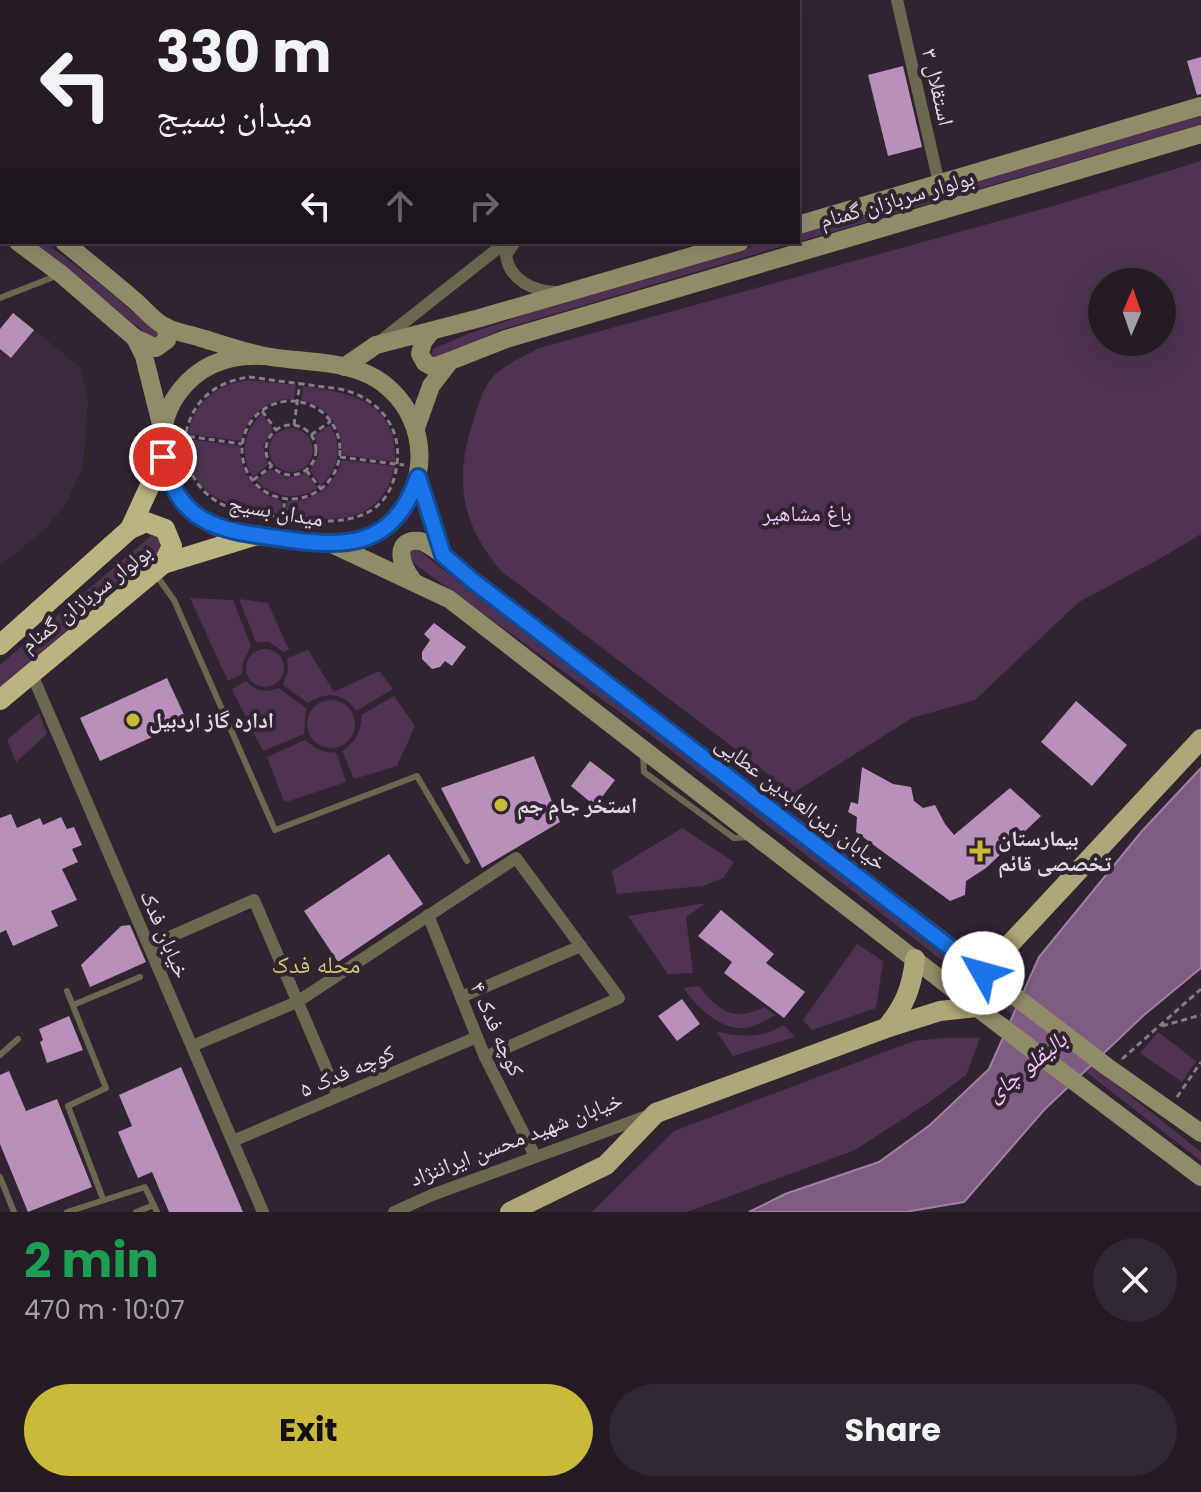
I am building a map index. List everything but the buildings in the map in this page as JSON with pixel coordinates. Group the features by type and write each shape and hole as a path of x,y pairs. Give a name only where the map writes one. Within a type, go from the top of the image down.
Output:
{"highway":[{"name":"بولوار سربازان گمنام","path":"0,645 130,529 163,457"},
{"path":"130,529 146,522 165,529 172,546 158,568"},
{"name":"بولوار سربازان گمنام","path":"0,700 158,568 257,535"}],"main road":[{"name":"بولوار سربازان گمنام","path":"800,224 1201,106"},
{"name":"بولوار سربازان گمنام","path":"450,361 506,339 1201,134"},
{"path":"21,244 61,274 135,338 156,348 167,340 166,327"},
{"path":"67,244 166,327 264,356"},
{"path":"344,367 376,345 431,332 733,244"},
{"path":"431,332 423,342 420,354 425,363 433,367 450,361"},
{"path":"135,338 144,356 163,433"},
{"name":"میدان بسیج","path":"264,356 303,361 344,367 375,377 409,412 416,428 420,443 419,472 413,492 394,519 367,538 334,545 223,529 194,513 173,488 163,457 163,433 170,408 178,394 201,370 232,357 264,356"},
{"path":"416,428 431,386 450,361"},
{"path":"419,472 443,555"},
{"path":"414,582 402,567 400,557 403,548 420,541 443,555"},
{"path":"334,545 449,599 998,1024 1201,1177"},
{"name":"خیابان زین‌العابدین عطایی","path":"443,555 983,973 1108,1068 1201,1133"},
{"path":"983,973 1201,739"},
{"path":"886,1028 903,1007 912,983 915,959"},
{"name":"خیابان شهید محسن ایراننژاد","path":"510,1212 606,1165 656,1113 886,1028 940,1011 976,1007"}],"street":[{"path":"897,2 912,0"},
{"name":"استقلال ۳","path":"897,2 939,183"},
{"path":"376,345 503,244"},
{"path":"514,244 506,255 507,263 520,281 546,292 571,292"},
{"name":"خیابان فدک","path":"31,672 263,1212"},
{"path":"192,1046 297,1002 516,858 619,998 485,1057"},
{"path":"149,946 254,900 338,1096"},
{"name":"کوچه فدک ۴","path":"428,915 485,1057 535,1156"},
{"path":"461,997 581,946"},
{"name":"کوچه فدک ۵","path":"233,1141 477,1037"},
{"name":"خیابان شهید محسن ایراننژاد","path":"394,1212 535,1156 656,1113"}],"lane":[{"path":"0,298 61,274"},
{"path":"158,568 275,830 417,776 467,861"},
{"path":"73,1005 140,977"},
{"path":"67,991 106,1088 68,1106 103,1199"},
{"path":"0,1055 18,1039"},
{"path":"0,1177 14,1212"},
{"path":"67,1212 145,1187 155,1208 136,1212"}],"path":[{"path":"294,425 303,361"},
{"path":"249,377 300,383 352,392 374,404 395,434 397,464 386,494 358,517 333,523 230,508 208,496 188,466 185,436 190,417 196,406 214,389 249,377"},
{"path":"297,401 319,409 331,421 338,435 340,457 332,477 321,489 306,497 285,499 264,491 253,480 244,465 242,444 250,423 262,411 276,403 297,401"},
{"path":"262,411 276,430"},
{"path":"311,435 331,421"},
{"path":"294,425 311,435 316,454 306,470 288,475 272,466 266,446 276,430 294,425"},
{"path":"163,433 242,444"},
{"path":"340,457 397,464 419,472"},
{"path":"253,480 272,466"},
{"path":"306,470 321,489"},
{"path":"280,539 285,499"},
{"path":"1108,1068 1201,989"},
{"path":"1158,1027 1201,1015"},
{"path":"1168,1110 1201,1062"}],"shaded area":[{"path":"34,330 79,366 88,398 83,467 66,504 44,530 0,566 0,349"}],"green space":[{"path":"1201,115 1201,124 800,241 800,232"},
{"name":"باغ مشاهیر","path":"1201,161 1201,534 1079,602 975,700 912,718 793,793 501,571 477,536 465,501 463,482 467,443 478,407 493,377 539,348 1057,205"},
{"path":"34,244 48,244 105,288 157,333 158,339 153,339"},
{"path":"760,244 790,244 500,330 450,353 433,358 431,355 433,349 468,334 553,305"},
{"path":"249,380 296,385 294,399 275,401 260,410 248,423 241,441 188,434 195,413 209,396 227,385"},
{"path":"303,386 354,397 380,413 389,425 395,462 342,455 337,427 319,407 301,400"},
{"path":"262,414 273,429 263,446 268,465 253,477 246,460 245,444 251,428"},
{"path":"330,425 337,441 337,457 332,472 321,486 310,470 319,454 315,435"},
{"path":"291,428 307,434 313,450 307,466 291,472 275,466 269,450 275,434"},
{"path":"187,439 240,446 246,473 257,488 282,501 281,514 229,503 203,488 194,475"},
{"path":"342,460 395,466 389,486 379,500 353,516 321,519 285,515 287,501 306,499 329,485"},
{"path":"271,469 287,478 306,473 318,488 293,496 270,491 256,480"},
{"path":"153,534 159,537 164,552 121,583 0,688 0,665"},
{"path":"417,549 997,991 1201,1152 1201,1161 647,732 409,560 411,550"},
{"path":"190,598 233,600 251,646 243,662 242,674 228,681"},
{"path":"239,599 268,603 289,650 284,652 269,642 256,642"},
{"path":"265,649 278,655 284,668 278,681 265,687 252,681 246,668 252,655"},
{"path":"308,650 334,692 379,671 393,689 356,711 346,700 334,695 308,703 283,685 288,671 287,658"},
{"path":"246,681 260,690 278,688 306,708 304,734 263,751 232,689"},
{"path":"394,696 415,726 397,766 354,779 342,751 357,736 361,715"},
{"path":"331,700 348,707 355,724 348,741 331,748 314,741 307,724 314,707"},
{"path":"39,713 47,734 16,762 7,740"},
{"path":"305,740 319,750 336,752 346,782 286,802 267,757"},
{"path":"682,828 734,862 723,878 703,886 617,894 612,871"},
{"path":"706,903 686,917 693,973 668,974 628,916"},
{"path":"857,944 883,961 876,1008 812,1030 803,1020"},
{"path":"699,986 727,1012 743,1014 764,1007 775,1015 746,1028 726,1025 702,1010 683,988"},
{"path":"784,1025 795,1037 733,1056 716,1031 751,1036"},
{"path":"1158,1032 1196,1061 1182,1082 1140,1053"},
{"path":"980,1038 966,1075 855,1150 687,1212 592,1212 674,1131 914,1041"}],"water":[{"name":"بالیقلو چای","path":"1201,768 1201,968 1144,1015 1044,1110 964,1202 905,1212 749,1212 785,1194 879,1162 930,1125 989,1069 1039,957 1142,831"}],"place":[{"name":"اداره گاز اردبیل","path":"133,720"},
{"name":"استخر جام جم","path":"501,805"},
{"name":"بیمارستان تخصصی قائم","path":"980,851"}],"district":[{"name":"محله فدک","path":"316,964"}],"route":[{"path":"163,457 173,488 194,513 208,523 238,533 319,544 351,543 381,530 405,506 418,477 443,555 983,973"}]}
